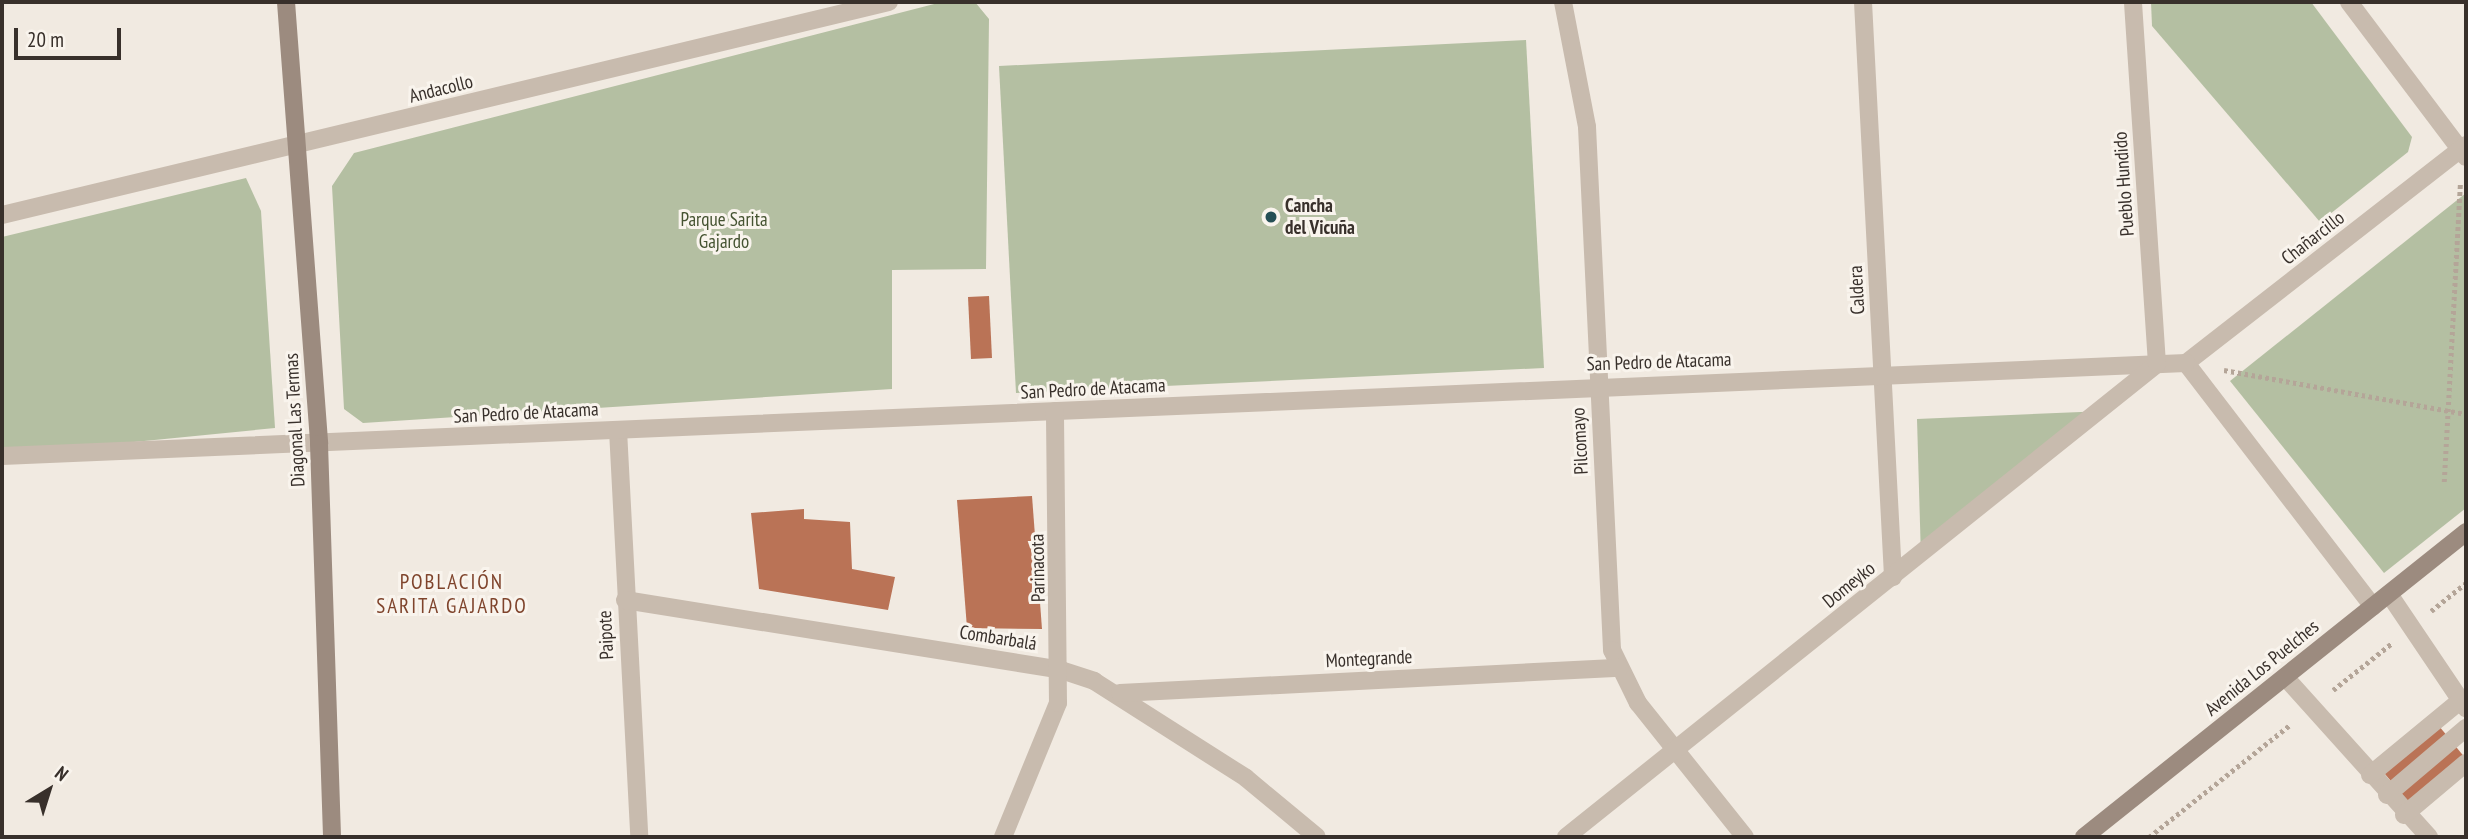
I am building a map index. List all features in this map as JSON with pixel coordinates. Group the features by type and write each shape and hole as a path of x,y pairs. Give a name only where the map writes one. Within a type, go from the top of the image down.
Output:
{"main road":[{"name":"Diagonal Las Termas","path":"286,2 319,444 332,837"},
{"name":"Avenida Los Puelches","path":"2084,837 2466,532"}],"street":[{"name":"Andacollo","path":"2,215 889,2"},
{"name":"Pilcomayo","path":"1563,2 1587,127 1609,629 1619,668 1676,751 1745,837"},
{"name":"Caldera","path":"1863,2 1893,577"},
{"name":"Pueblo Hundido","path":"2133,2 2157,365"},
{"path":"2349,2 2465,150"},
{"name":"Chañarcillo","path":"2186,363 2465,150"},
{"name":"San Pedro de Atacama","path":"2,456 319,444 1598,385 2186,363"},
{"path":"2186,363 2373,607"},
{"name":"Domeyko","path":"1566,837 2157,365"},
{"name":"Parinacota","path":"1003,837 1058,703 1061,670 1055,411"},
{"name":"Paipote","path":"618,430 639,837"},
{"path":"2370,775 2463,704 2389,594"},
{"name":"Combarbalá","path":"625,600 1061,670 1120,692 1246,778 1317,837"},
{"name":"Montegrande","path":"1120,692 1619,668"},
{"path":"2285,677 2404,815 2429,837"},
{"path":"2388,795 2466,728"},
{"path":"2404,815 2466,763"}],"path":[{"path":"2444,482 2451,412 2465,150"},
{"path":"2186,363 2466,414"}],"green space":[{"name":"Parque Sarita Gajardo","path":"942,2 975,2 989,19 986,269 892,270 892,389 363,423 344,409 332,186 354,153"},
{"path":"2151,2 2311,2 2412,137 2408,152 2320,222 2152,26"},
{"name":"Cancha del Vicuña","path":"1526,40 1544,368 1016,393 999,66"},
{"path":"246,178 261,211 275,428 2,455 2,237"},
{"path":"2466,193 2466,508 2384,573 2230,381"},
{"path":"2105,411 1921,558 1917,419"}],"building":[{"path":"989,296 992,358 971,359 968,297"},
{"path":"1032,496 1042,629 967,628 957,500"},
{"path":"804,509 804,519 850,522 852,569 895,577 888,610 759,589 751,513"},
{"path":"2430,715 2466,759 2417,812 2374,761"}],"place":[{"name":"Cancha del Vicuña","path":"1271,217"}],"district":[{"name":"POBLACIÓN SARITA GAJARDO","path":"452,594"}]}
